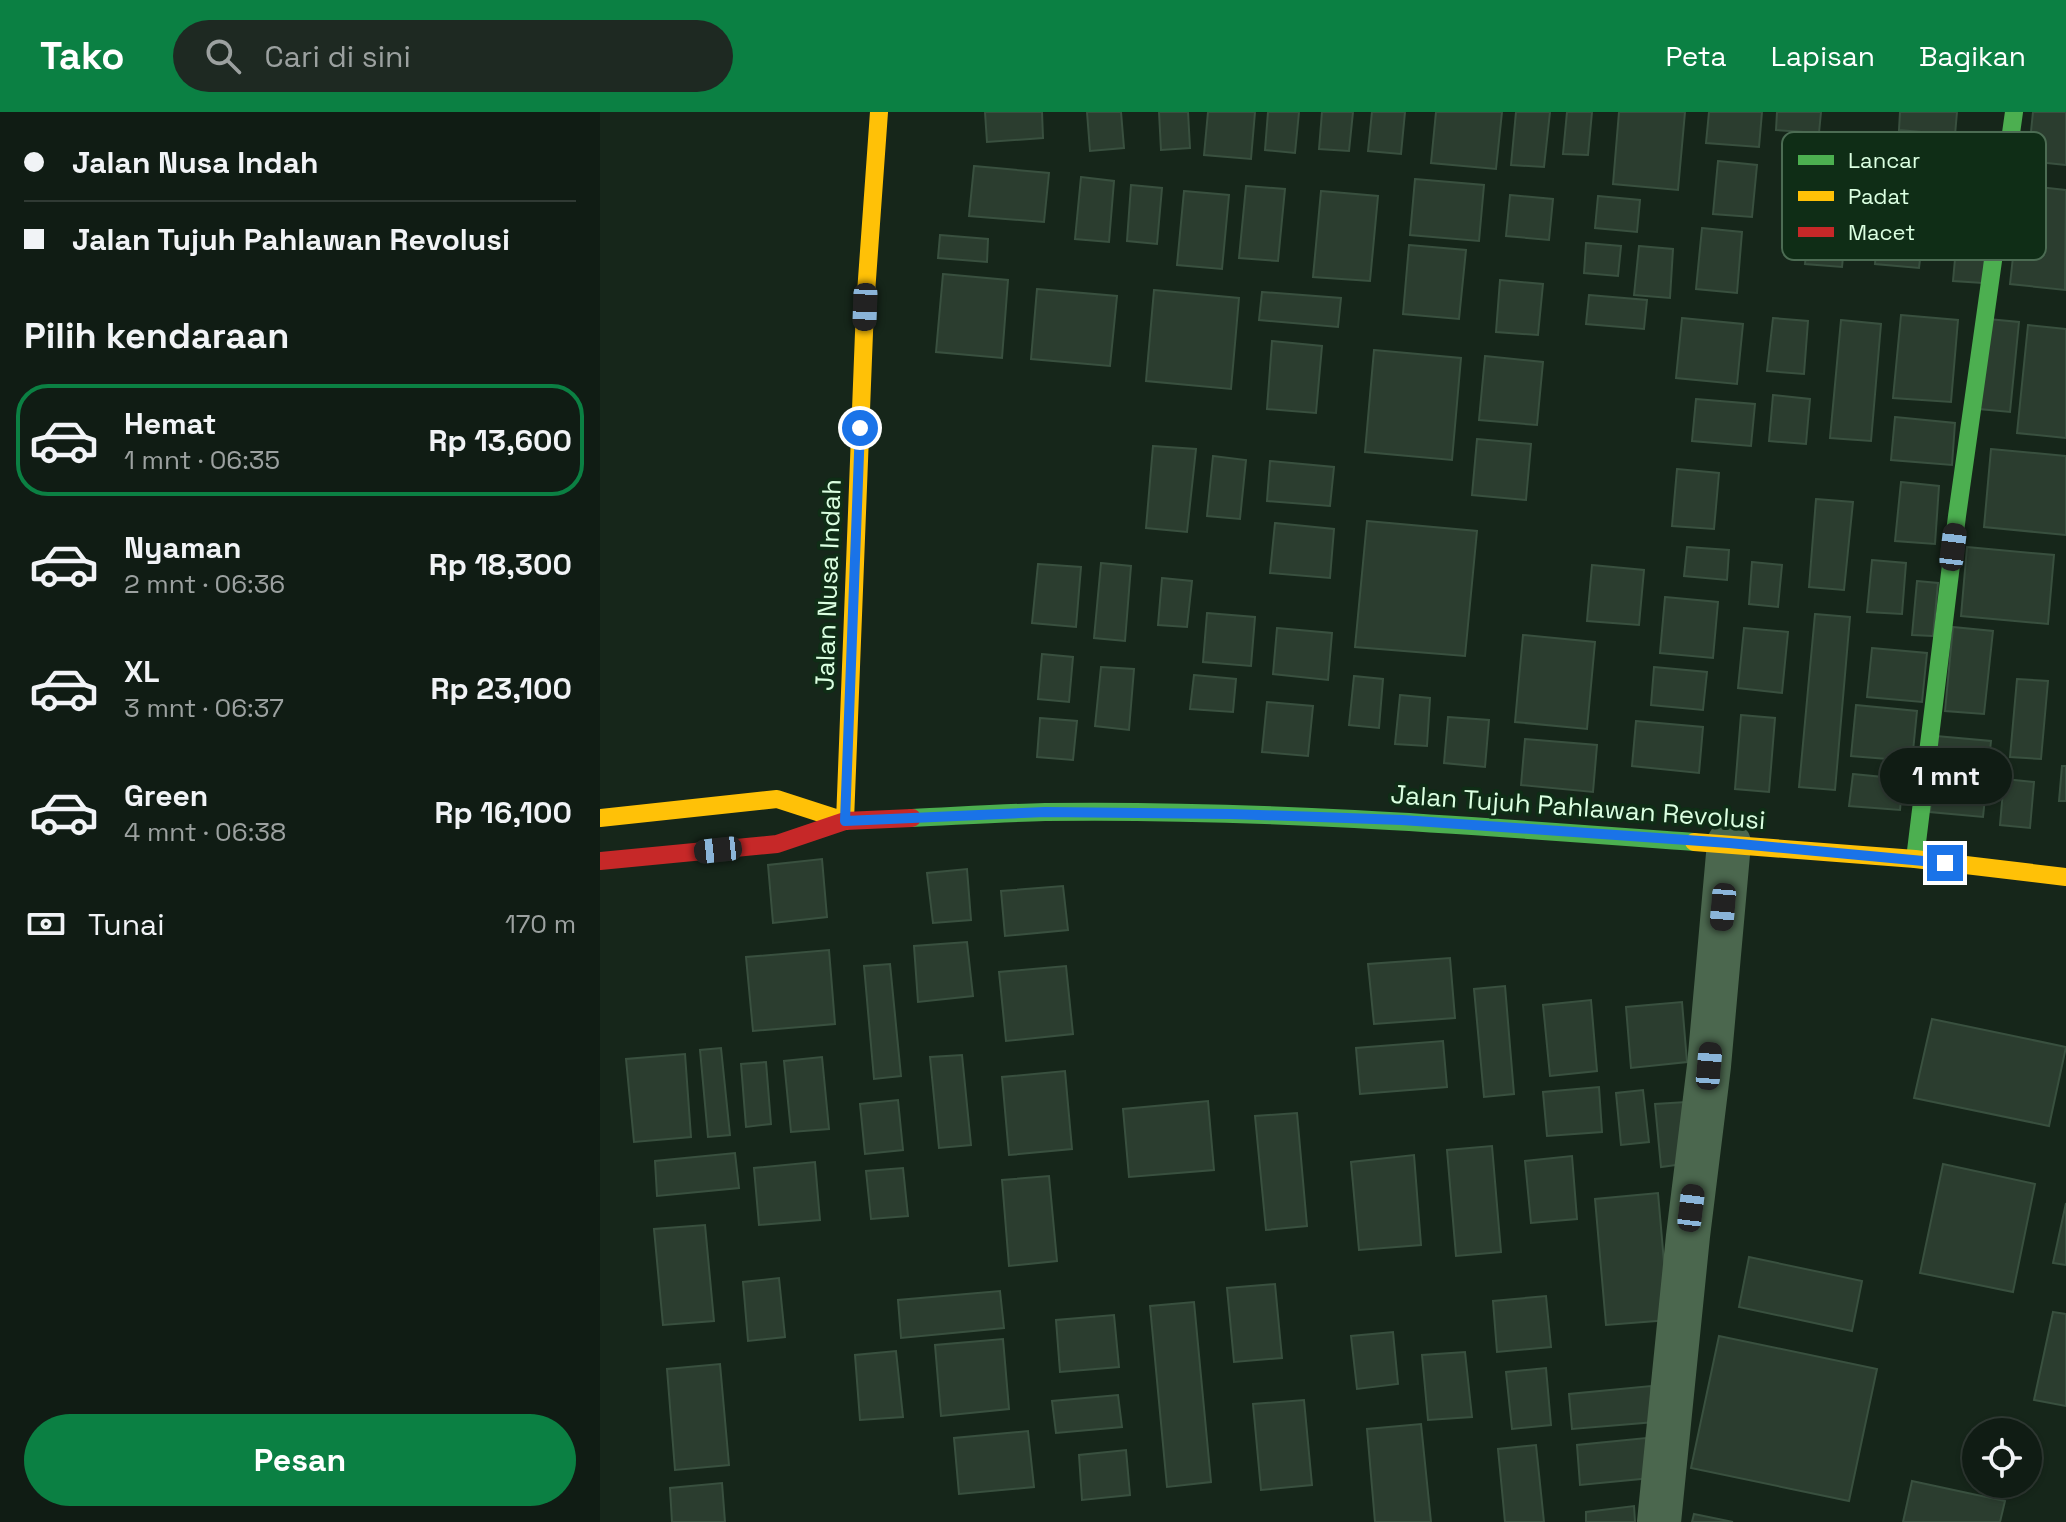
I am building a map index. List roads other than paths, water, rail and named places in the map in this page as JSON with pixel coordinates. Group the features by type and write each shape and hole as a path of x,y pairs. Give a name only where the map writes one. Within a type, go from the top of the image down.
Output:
{"main road":[{"name":"Jalan Nusa Indah","path":"845,821 865,307 879,112"},
{"path":"2011,132 2014,112"},
{"path":"1915,859 1957,516 1993,260"},
{"name":"Jalan Tujuh Pahlawan Revolusi","path":"600,818 777,799 845,821"},
{"name":"Jalan Tujuh Pahlawan Revolusi","path":"600,861 777,844 845,821 1045,812 1231,814 1431,822 1729,843 1915,859 2066,877"}],"street":[{"path":"1659,1522 1686,1252 1709,1066 1729,843"}]}
